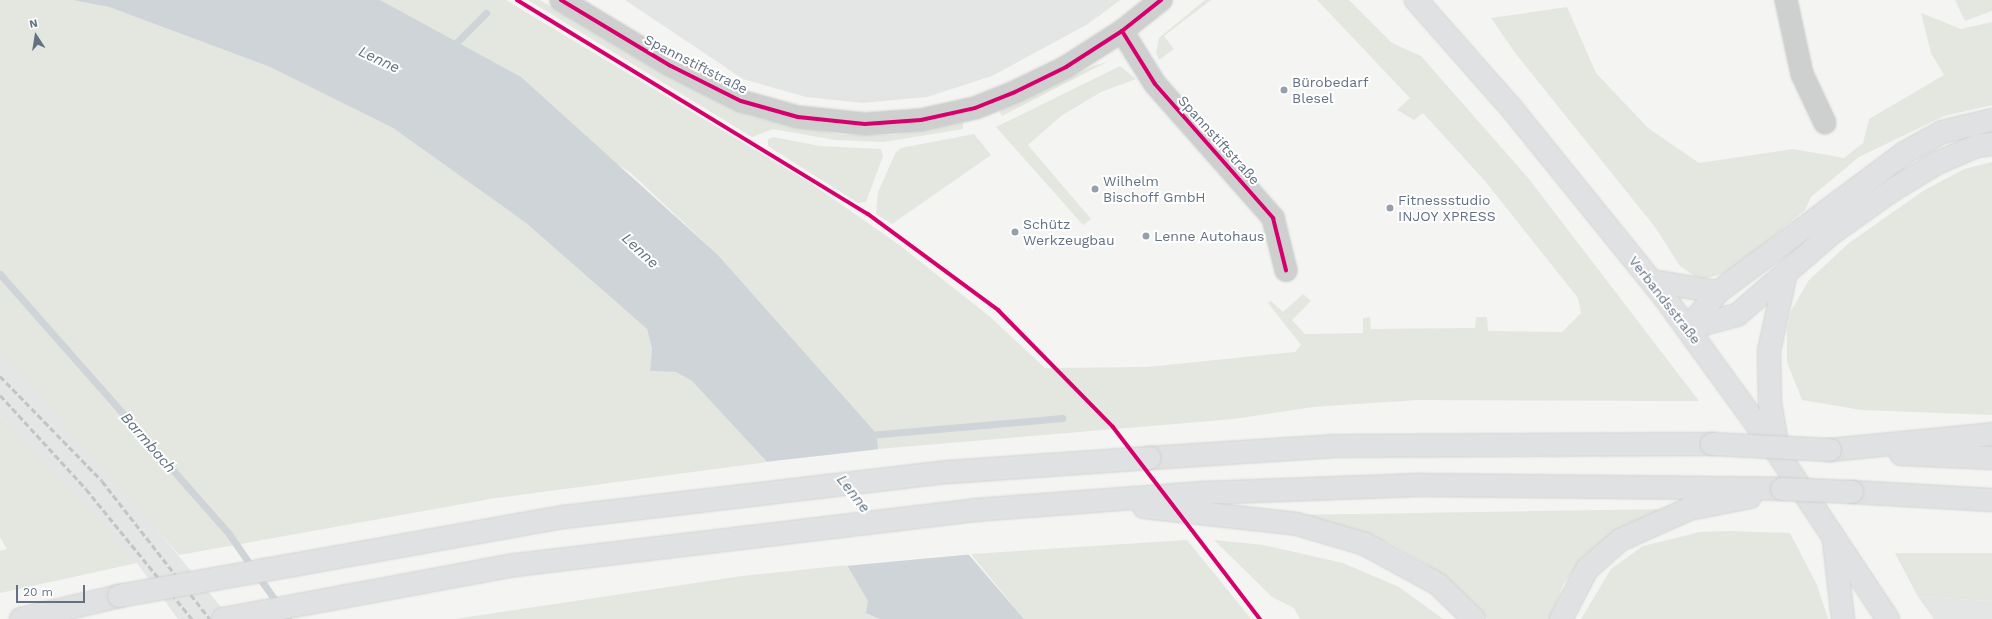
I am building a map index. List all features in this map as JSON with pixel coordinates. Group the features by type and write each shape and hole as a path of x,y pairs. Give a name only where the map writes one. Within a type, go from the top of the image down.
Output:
{"main road":[{"name":"Verbandsstraße","path":"1416,0 1512,109 1652,281 1688,328 1779,455 1834,541 1888,619"},
{"path":"1688,328 1718,292 1906,152 1942,132 1992,120"},
{"path":"1688,328 1737,315 1785,277 1832,233 1891,191 1937,163 1977,146 1992,144"},
{"path":"1779,455 1770,403 1769,351 1785,277"},
{"path":"1652,281 1718,292"},
{"path":"1830,450 1992,434"},
{"path":"21,619 119,596 564,517 949,472 1336,446 1712,444 1992,458"},
{"path":"223,619 552,560 800,528 1099,500 1425,485 1741,493 1782,489 1992,500"},
{"path":"1561,619 1567,602 1587,570 1620,540 1689,509 1741,493"},
{"path":"1099,500 1194,515 1297,524 1365,544 1438,584 1474,619"},
{"path":"1834,541 1843,619"}],"street":[{"name":"Spannstiftstraße","path":"561,0 671,66 741,101 798,117 864,124 921,120 975,108 1066,67 1122,31 1161,0"},
{"path":"1786,0 1800,67 1825,123"},
{"name":"Spannstiftstraße","path":"1122,31 1154,84 1273,218 1286,270"}],"shaded area":[{"path":"0,0 72,0 109,7 270,67 393,128 526,223 647,329 652,349 650,371 676,372 692,381 767,462 496,498 179,555 0,351"},
{"path":"378,0 506,0 812,184 898,244 989,316 1045,368 1147,367 1295,352 1301,345 1268,303 1271,301 1283,312 1303,294 1311,301 1292,320 1305,334 1363,333 1363,318 1370,317 1371,329 1475,328 1476,317 1487,317 1488,331 1562,332 1581,313 1578,298 1485,181 1423,113 1414,120 1397,110 1410,98 1317,0 1349,0 1392,43 1421,56 1529,179 1699,401 1417,400 1313,407 1234,419 878,449 877,434 718,255 632,174"},
{"path":"528,0 540,0 667,77 753,117 842,135 893,135 963,123 963,129 884,142 835,140 773,129 752,137"},
{"path":"625,0 1111,0 1088,24 992,76 927,97 863,103 806,97 743,79"},
{"path":"1111,0 1120,0 1088,24"},
{"path":"1205,0 1211,0 1164,36 1174,49 1159,60 1156,53 1159,38"},
{"path":"1955,0 1992,0 1992,11 1965,21"},
{"path":"1567,7 1596,73 1648,128 1699,163 1793,149 1844,158 1863,143 1869,119 1944,75 1931,53 1921,13 1961,29 1992,22 1992,105 1944,116 1859,157 1811,197 1805,210 1729,272 1700,280 1680,266 1655,227 1516,54 1491,18"},
{"path":"1107,62 1002,116 999,111 1093,66"},
{"path":"1120,66 1136,79 1101,92 1061,116 1028,145 1091,219 1083,225 996,127"},
{"path":"974,134 991,155 892,224 876,214 878,192 896,152 901,148"},
{"path":"773,137 820,146 881,149 883,156 866,202 858,203 768,146 768,139"},
{"path":"1992,162 1992,415 1861,410 1802,400 1787,362 1787,329 1791,311 1809,280 1849,243 1923,191 1964,169"},
{"path":"0,351 103,465 231,619 178,619 137,563 0,416"},
{"path":"0,416 137,563 0,593 0,551 7,549 0,537"},
{"path":"1663,509 1617,530 1584,556 1563,585 1551,619 1488,619 1470,600 1427,564 1390,543 1345,527 1291,515"},
{"path":"1728,531 1790,533 1817,585 1828,619 1581,619 1611,569 1643,546 1700,532"},
{"path":"1187,540 1251,619 1024,619 971,554"},
{"path":"1214,540 1263,545 1343,563 1399,587 1443,619 1300,619 1294,608 1272,597"},
{"path":"1895,553 1992,553 1992,601 1918,597"},
{"path":"847,565 880,619 455,619 742,576"},
{"path":"1918,597 1992,601 1992,619 1934,619"}],"water":[{"name":"Lenne","path":"72,0 380,0 521,77 718,255 877,434 878,449 1024,619 880,619 866,613 868,601 847,565 767,462 692,381 676,372 650,371 652,349 647,329 526,223 393,128 270,67 109,7"}],"pier":[{"path":"880,449 974,554 845,566 765,462"}],"waterway":[{"path":"452,47 486,13"},
{"name":"Barmbach","path":"0,274 229,534 288,619"},
{"path":"869,435 1062,418"}],"railway":[{"path":"0,376 102,481 210,619"},
{"path":"0,395 86,489 192,619"}],"cycle path":[{"path":"517,0 868,214 998,310 1113,427 1260,619"},
{"path":"561,0 671,66 741,101 798,117 865,124 921,120 975,108 1015,92 1066,67 1122,31 1161,0"},
{"path":"1122,31 1155,84 1273,218 1286,270"}],"place":[{"name":"Bürobedarf Blesel","path":"1284,90"},
{"name":"Wilhelm Bischoff GmbH","path":"1095,189"},
{"name":"Fitnessstudio INJOY XPRESS","path":"1390,208"},
{"name":"Schütz Werkzeugbau","path":"1015,232"},
{"name":"Lenne Autohaus","path":"1146,236"}]}
